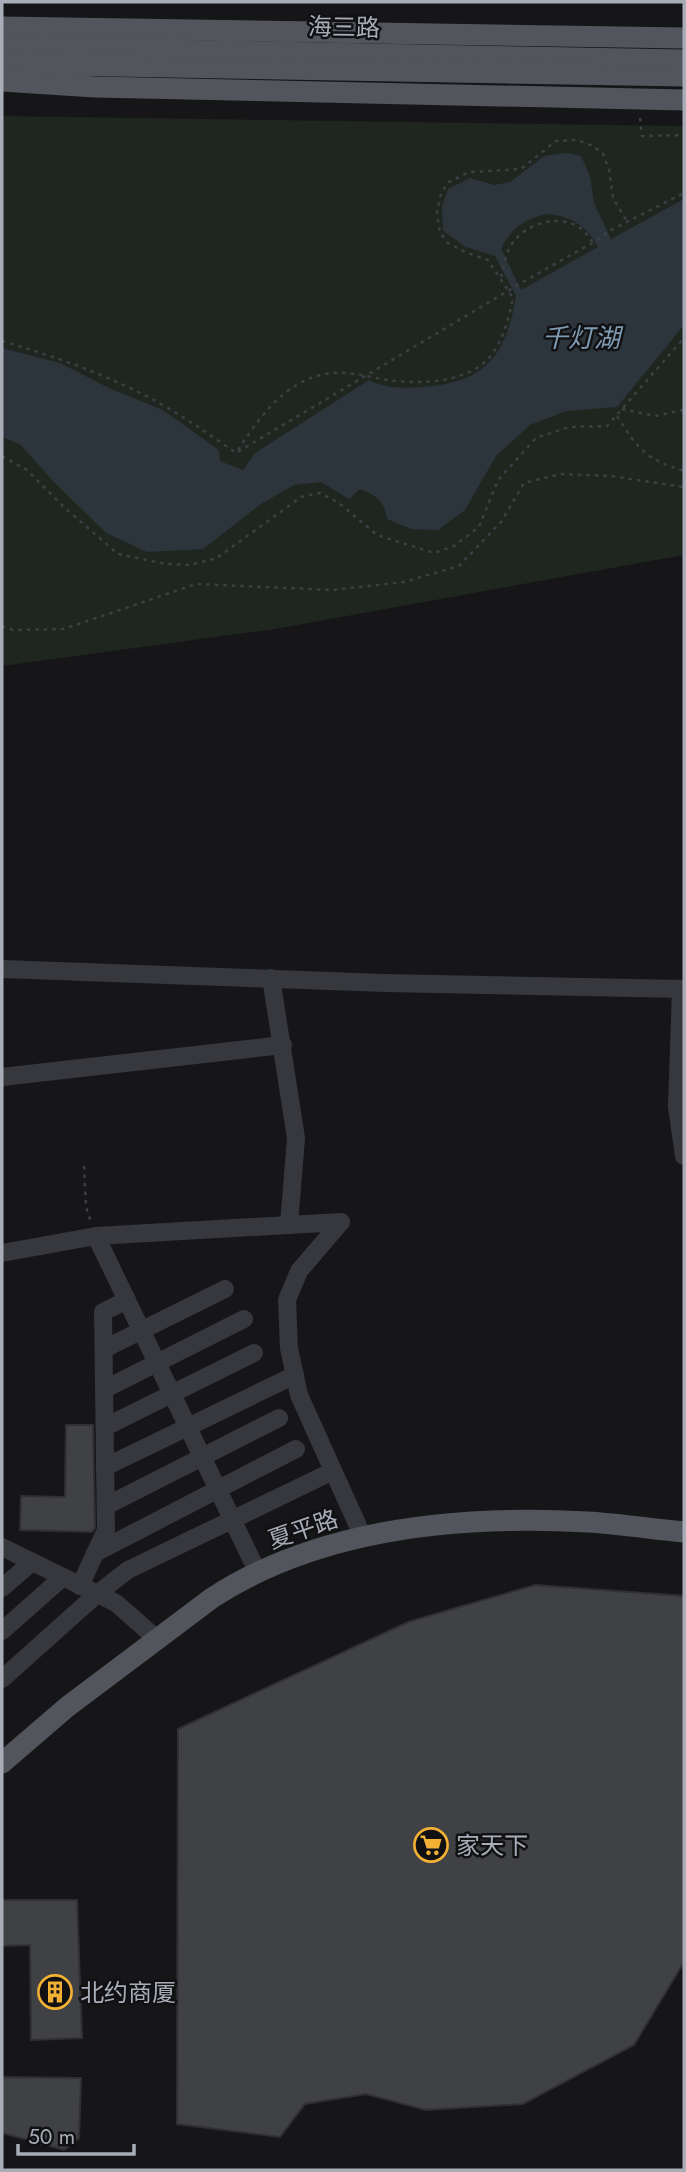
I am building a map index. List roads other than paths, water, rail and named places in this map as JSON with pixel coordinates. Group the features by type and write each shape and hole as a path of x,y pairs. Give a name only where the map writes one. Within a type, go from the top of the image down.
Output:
{"main road":[{"path":"2,27 684,38"},
{"name":"海三路","path":"2,47 684,60"},
{"name":"海三路","path":"2,64 684,76"},
{"path":"2,81 95,87 684,100"},
{"name":"夏平路","path":"5,1753 232,1585 321,1549 363,1537 449,1524 588,1522 684,1532"}],"street":[{"path":"2,969 682,989 677,1107 684,1156"},
{"path":"271,978 296,1138 289,1225"},
{"path":"2,1076 283,1045"},
{"path":"2,1254 96,1236 341,1222 299,1271 287,1300 289,1349 299,1395 363,1537"},
{"path":"96,1236 258,1573"},
{"path":"104,1349 225,1289"},
{"path":"80,1586 106,1530 103,1312 127,1300"},
{"path":"104,1389 244,1319"},
{"path":"105,1427 254,1353"},
{"path":"105,1467 295,1375"},
{"path":"106,1506 279,1418"},
{"path":"95,1553 296,1449"},
{"path":"2,1679 97,1594 128,1570 333,1471"},
{"path":"2,1547 116,1603 157,1639"},
{"path":"2,1588 32,1562"},
{"path":"2,1631 63,1577"}],"water":[{"name":"千灯湖","path":"566,153 581,156 590,176 594,203 611,239 684,199 684,325 617,407 566,411 530,425 496,456 465,510 438,530 411,529 387,519 382,503 371,494 360,489 349,499 321,482 294,485 261,504 203,549 147,552 106,533 21,445 2,437 2,348 60,363 111,389 163,410 219,450 220,461 243,470 255,453 369,380 401,388 462,380 477,372 499,350 512,317 516,296 495,256 466,247 443,231 442,206 448,189 470,178 494,185 510,182 544,156","holes":["549,214 584,228 598,247 521,290 501,249 515,229 526,221"]}],"place":[{"name":"家天下","path":"431,1845"},
{"name":"北约商厦","path":"55,1992"}]}
